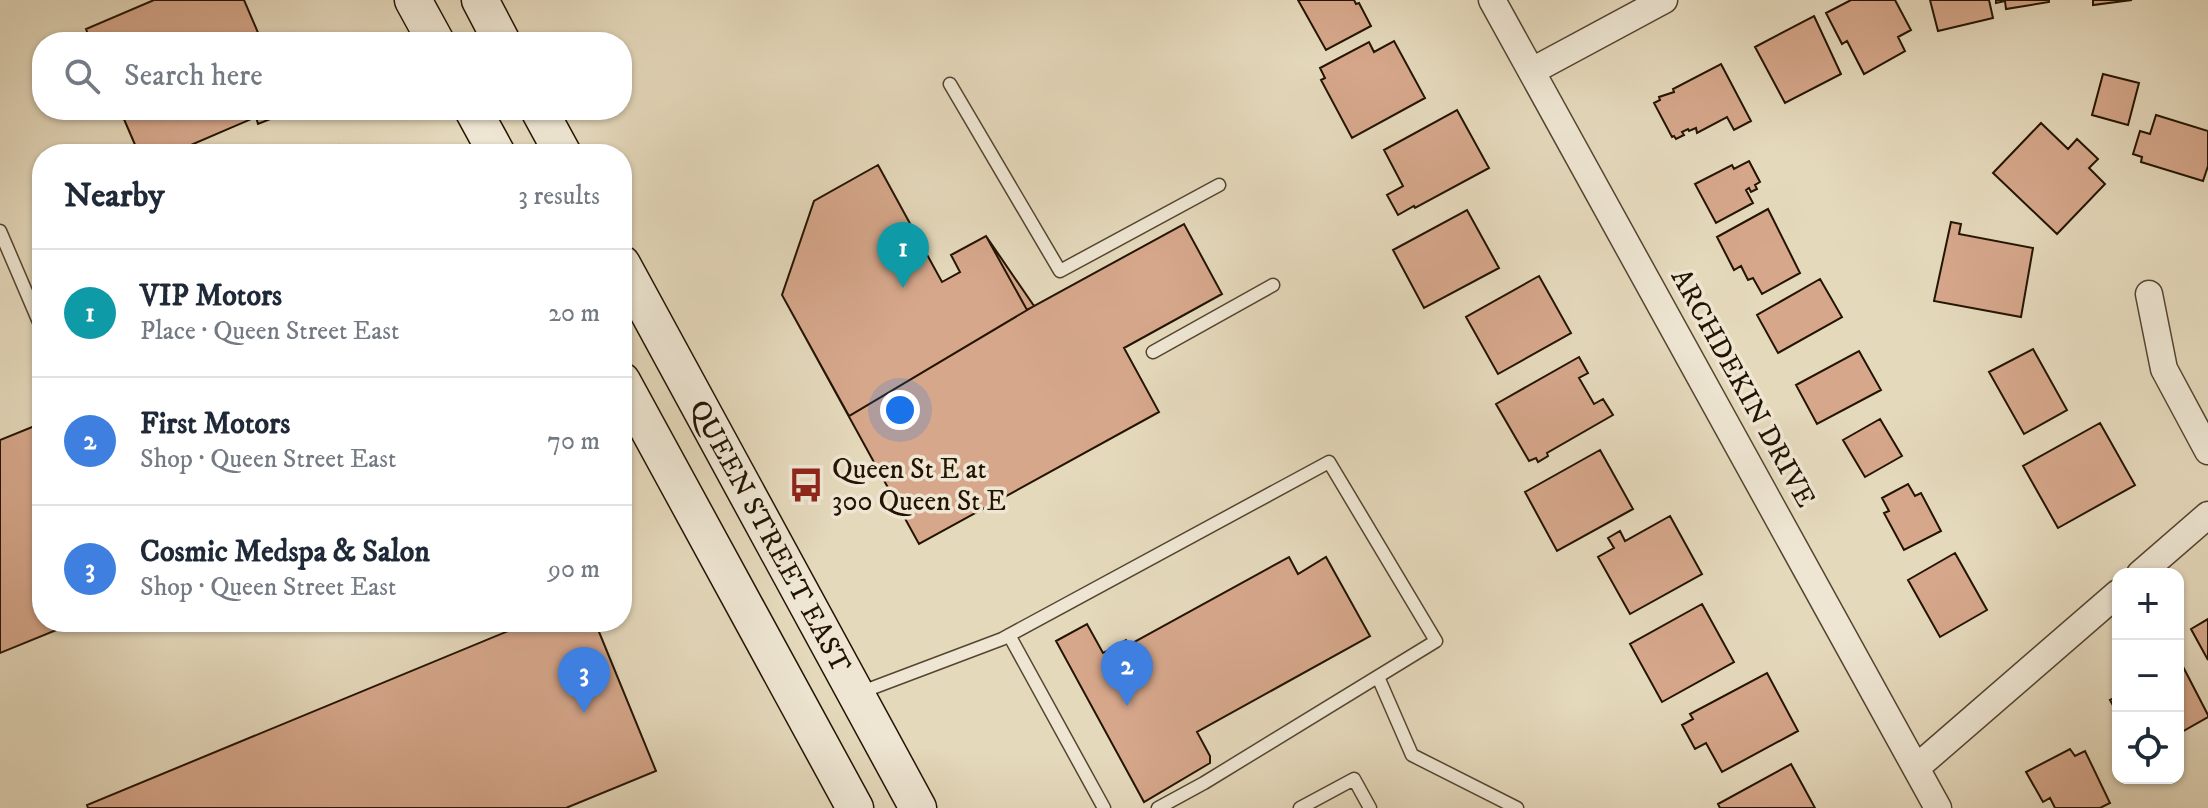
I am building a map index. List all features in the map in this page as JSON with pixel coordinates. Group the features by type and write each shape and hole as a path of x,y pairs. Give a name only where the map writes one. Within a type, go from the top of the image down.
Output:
{"main road":[{"path":"413,0 431,32"},
{"path":"480,0 497,32"},
{"path":"478,120 492,144"},
{"path":"544,120 558,144"},
{"name":"QUEEN STREET EAST","path":"632,282 918,808"},
{"name":"QUEEN STREET EAST","path":"632,399 855,808"}],"street":[{"name":"ARCHDEKIN DRIVE","path":"1492,0 1938,808"},
{"path":"1532,71 1664,0"},
{"path":"2149,294 2164,369 2208,451"},
{"path":"2147,568 2208,515"},
{"path":"1916,768 2112,598"}],"lane":[{"path":"950,84 1060,271 1219,185"},
{"path":"0,231 32,306"},
{"path":"1153,352 1273,285"},
{"path":"856,695 1009,635 1329,462 1436,641 1158,808"},
{"path":"1009,635 1104,808"},
{"path":"1378,677 1412,755 1517,808"},
{"path":"1300,808 1354,779 1370,808"}],"building":[{"path":"154,0 244,0 258,32 87,32 86,29"},
{"path":"1298,0 1354,0 1356,4 1359,3 1371,26 1326,50"},
{"path":"1851,0 1895,0 1911,30 1898,37 1905,51 1864,74 1847,41 1842,44 1826,13"},
{"path":"1930,0 1989,0 1993,18 1938,31"},
{"path":"1996,0 2049,2 2006,9 2005,1 1996,3"},
{"path":"2093,0 2132,0 2093,5"},
{"path":"1814,16 1841,74 1785,103 1755,47"},
{"path":"1394,41 1425,98 1352,138 1321,80 1325,78 1320,68 1369,42 1374,52"},
{"path":"1721,64 1751,121 1734,130 1727,117 1697,133 1696,128 1688,129 1676,139 1672,137 1654,103 1660,100 1659,97 1674,92 1673,89"},
{"path":"2103,74 2139,83 2128,125 2092,115"},
{"path":"1457,110 1489,168 1398,215 1387,195 1403,186 1384,150"},
{"path":"2156,115 2208,131 2208,166 2203,181 2141,162 2142,157 2133,154 2140,131 2150,134"},
{"path":"124,120 249,120 193,144 135,144"},
{"path":"2041,123 2068,149 2077,139 2098,159 2089,168 2105,184 2057,234 1993,173"},
{"path":"1749,161 1760,182 1755,185 1757,189 1751,192 1749,188 1746,190 1753,203 1716,223 1695,184 1732,165 1734,169"},
{"path":"878,165 942,282 960,272 951,255 986,236 1027,310 1184,224 1222,294 1124,348 1159,412 919,544 782,295 814,201"},
{"path":"878,165 942,282 960,272 951,255 986,236 1034,306 849,416 782,295 814,201"},
{"path":"1768,209 1800,273 1762,294 1753,278 1748,280 1741,266 1734,270 1717,237"},
{"path":"1467,210 1499,268 1424,308 1393,250"},
{"path":"1951,222 1961,224 1959,234 2033,248 2021,317 1934,301"},
{"path":"1539,276 1571,333 1498,374 1466,317"},
{"path":"1820,279 1842,317 1778,353 1757,315"},
{"path":"2033,349 2067,410 2024,434 1989,372"},
{"path":"1859,351 1881,390 1817,424 1796,385"},
{"path":"1579,357 1588,373 1579,378 1594,404 1603,399 1613,415 1547,453 1548,456 1538,462 1536,458 1529,461 1496,404"},
{"path":"1880,419 1902,456 1865,477 1843,440"},
{"path":"2100,423 2135,485 2058,528 2023,466"},
{"path":"32,427 32,632 51,632 0,653 0,440"},
{"path":"1600,450 1633,509 1557,551 1525,492"},
{"path":"1908,484 1915,496 1921,493 1941,531 1904,550 1884,513 1889,511 1882,498"},
{"path":"1670,516 1702,574 1630,614 1598,557 1614,548 1608,538 1620,531 1625,541"},
{"path":"1955,553 1987,610 1940,637 1908,580"},
{"path":"1289,557 1298,574 1326,557 1370,636 1197,732 1210,756 1210,763 1144,802 1056,641 1087,624 1103,653 1126,640 1129,645"},
{"path":"1702,604 1734,662 1662,702 1630,644"},
{"path":"2208,619 2208,660 2191,629"},
{"path":"506,632 599,632 656,771 566,808 88,808 87,805"},
{"path":"2184,669 2208,715 2184,731"},
{"path":"1767,673 1798,731 1722,772 1706,743 1695,749 1682,725 1693,719 1690,714"},
{"path":"2070,749 2075,756 2085,751 2110,803 2100,808 2055,808 2050,798 2043,802 2026,772"},
{"path":"1791,764 1815,808 1720,808 1718,804"}],"place":[{"name":"VIP Motors","path":"903,288"},
{"name":"Queen St E at 300 Queen St E","path":"806,485"},
{"name":"First Motors","path":"1127,706"},
{"name":"Cosmic Medspa & Salon","path":"584,713"}]}
